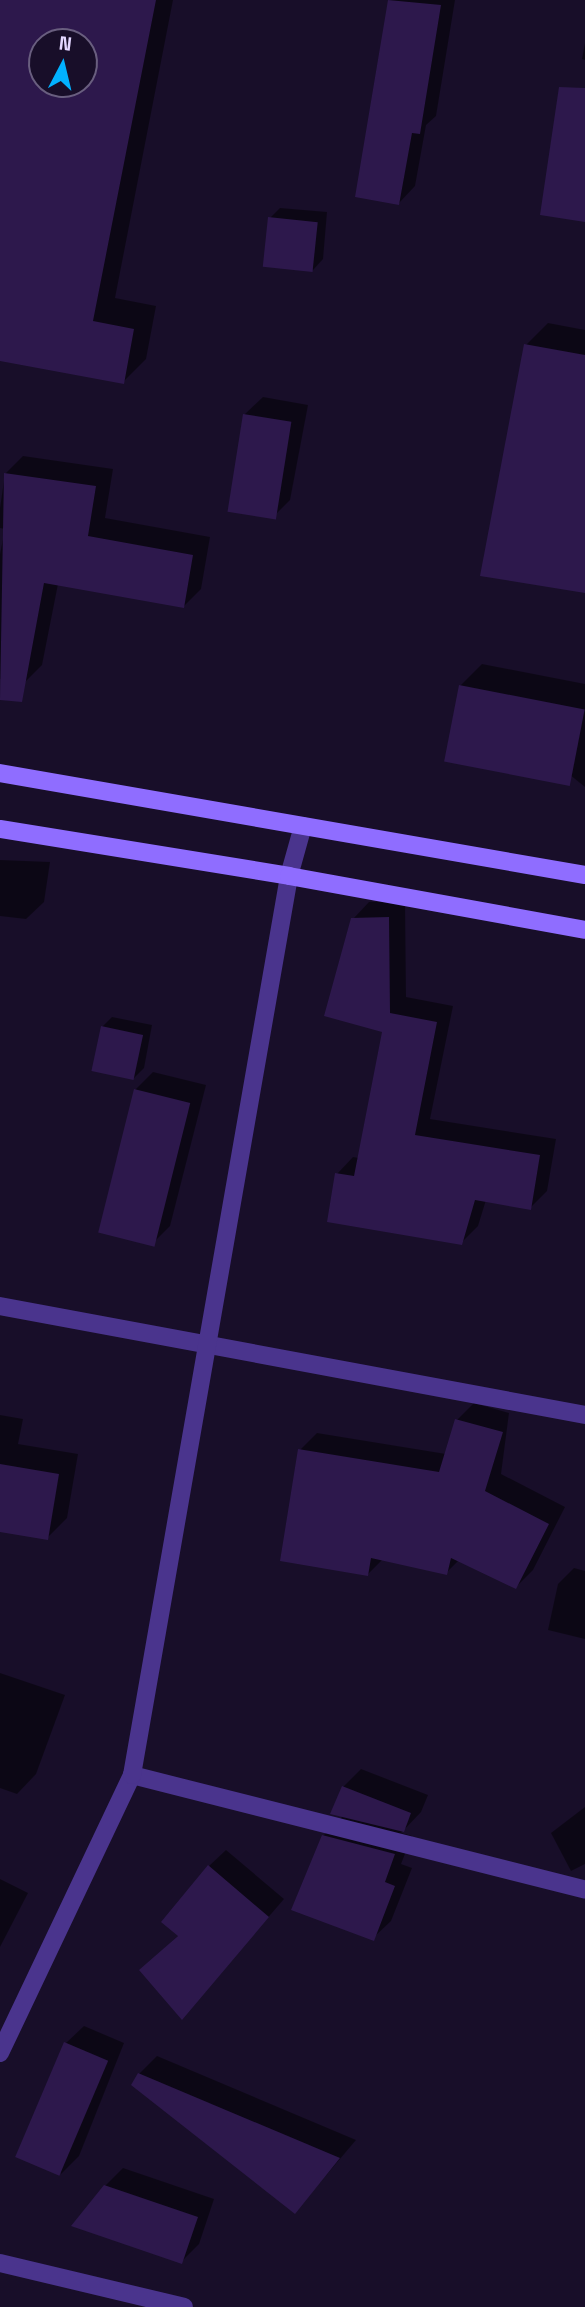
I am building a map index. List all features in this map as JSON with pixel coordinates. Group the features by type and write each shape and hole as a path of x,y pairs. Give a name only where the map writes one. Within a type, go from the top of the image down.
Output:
{"street":[{"path":"0,772 585,875"},
{"path":"0,2053 132,1775 289,876 303,826"},
{"path":"0,829 289,876 585,930"},
{"path":"0,1306 585,1415"},
{"path":"132,1775 585,1890"},
{"path":"0,2263 184,2307"}],"building":[{"path":"0,0 156,0 93,321 134,329 124,384 0,361"},
{"path":"388,0 441,5 420,134 412,133 399,205 355,197"},
{"path":"559,87 585,88 585,222 540,215"},
{"path":"268,217 318,222 312,272 263,267"},
{"path":"524,344 585,355 585,593 480,576"},
{"path":"243,414 291,422 276,519 228,512"},
{"path":"4,473 96,486 88,536 193,555 184,608 44,583 22,702 0,700"},
{"path":"459,685 585,709 570,786 444,762"},
{"path":"389,917 390,1013 437,1022 415,1135 540,1155 531,1210 475,1200 462,1245 327,1222 335,1173 354,1176 382,1032 324,1016 351,918"},
{"path":"101,1026 143,1035 133,1080 91,1071"},
{"path":"134,1089 190,1103 154,1247 98,1233"},
{"path":"455,1419 503,1432 485,1491 549,1524 516,1589 451,1558 447,1575 371,1558 368,1576 280,1561 298,1449 439,1472"},
{"path":"0,1464 59,1474 48,1540 0,1532"},
{"path":"342,1786 411,1813 404,1832 330,1814"},
{"path":"322,1835 395,1854 385,1882 395,1886 374,1941 291,1910"},
{"path":"208,1865 269,1917 182,2020 139,1970 178,1936 161,1922"},
{"path":"64,2042 108,2061 59,2176 15,2157"},
{"path":"138,2073 340,2158 295,2214 131,2085"},
{"path":"104,2185 198,2217 182,2264 71,2226"}]}
